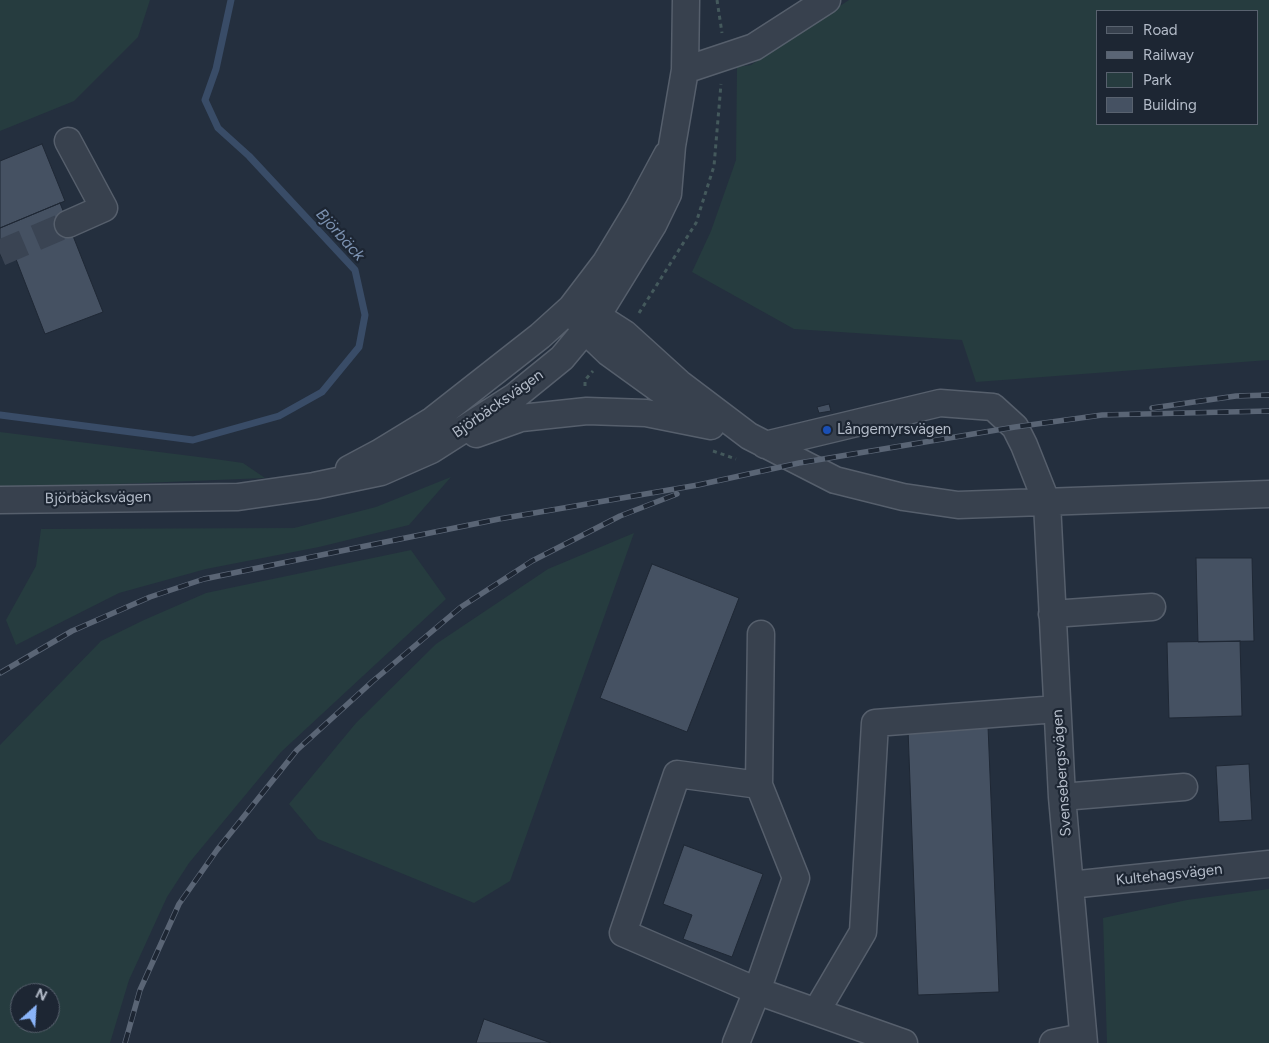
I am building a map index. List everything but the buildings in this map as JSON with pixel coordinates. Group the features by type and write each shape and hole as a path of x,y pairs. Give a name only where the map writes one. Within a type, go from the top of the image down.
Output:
{"street":[{"name":"Björbäcksvägen","path":"0,500 238,497 314,486 381,472 431,450 514,397 562,358 591,324 653,225 668,194 672,146 685,70 686,0"},
{"path":"685,70 754,47 827,0"},
{"path":"68,141 104,208 68,224"},
{"name":"Björbäcksvägen","path":"314,486 379,453 433,420 540,336 571,308 606,262 638,209 672,146"},
{"path":"571,308 591,324 609,353 711,426"},
{"path":"591,324 625,334 678,383 757,441"},
{"name":"Svensebergsvägen","path":"757,441 940,403 993,407 1015,427 1024,445 1046,503 1062,797 1083,1040"},
{"path":"431,450 521,418 587,411 646,413 711,426 757,441 835,480 903,497 958,505 1269,494"},
{"path":"1052,614 1152,607"},
{"path":"736,1043 758,991 796,878 759,785 760,634"},
{"path":"816,1012 863,932 875,723 1057,709"},
{"path":"759,785 677,774 623,933 758,991 904,1043"},
{"path":"1062,797 1184,787"},
{"name":"Kultehagsvägen","path":"1070,886 1269,864"},
{"path":"1053,1043 1083,1040"}],"green space":[{"path":"0,0 150,0 138,37 74,101 0,131"},
{"path":"849,0 1269,0 1269,360 976,382 962,340 794,329 692,272 711,231 736,160 737,67 751,65"},
{"path":"0,432 243,463 265,478 46,487 0,486"},
{"path":"451,477 409,525 319,547 206,569 119,593 16,645 6,620 36,566 41,529 294,528 376,507"},
{"path":"634,533 510,881 474,903 318,839 289,804 356,723 436,644 548,569"},
{"path":"411,550 446,599 281,752 189,863 167,897 129,980 110,1043 0,1043 0,745 101,641 206,593"},
{"path":"1269,889 1269,1043 1107,1043 1103,918 1187,900"}],"waterway":[{"name":"Björbäck","path":"0,415 193,440 279,416 322,392 359,347 365,315 355,270 249,156 218,128 205,100 216,69 231,0"}],"tunnel":[{"path":"0,253 68,224"}],"railway":[{"path":"1152,408 1236,396 1269,395"},
{"path":"0,673 72,631 150,597 204,579 499,519 698,485 799,463 1015,427 1102,415 1269,411"},
{"path":"125,1043 140,990 179,904 217,850 297,750 373,681 461,607 532,561 620,516 677,494"}],"place":[{"name":"Långemyrsvägen","path":"827,430"}]}
